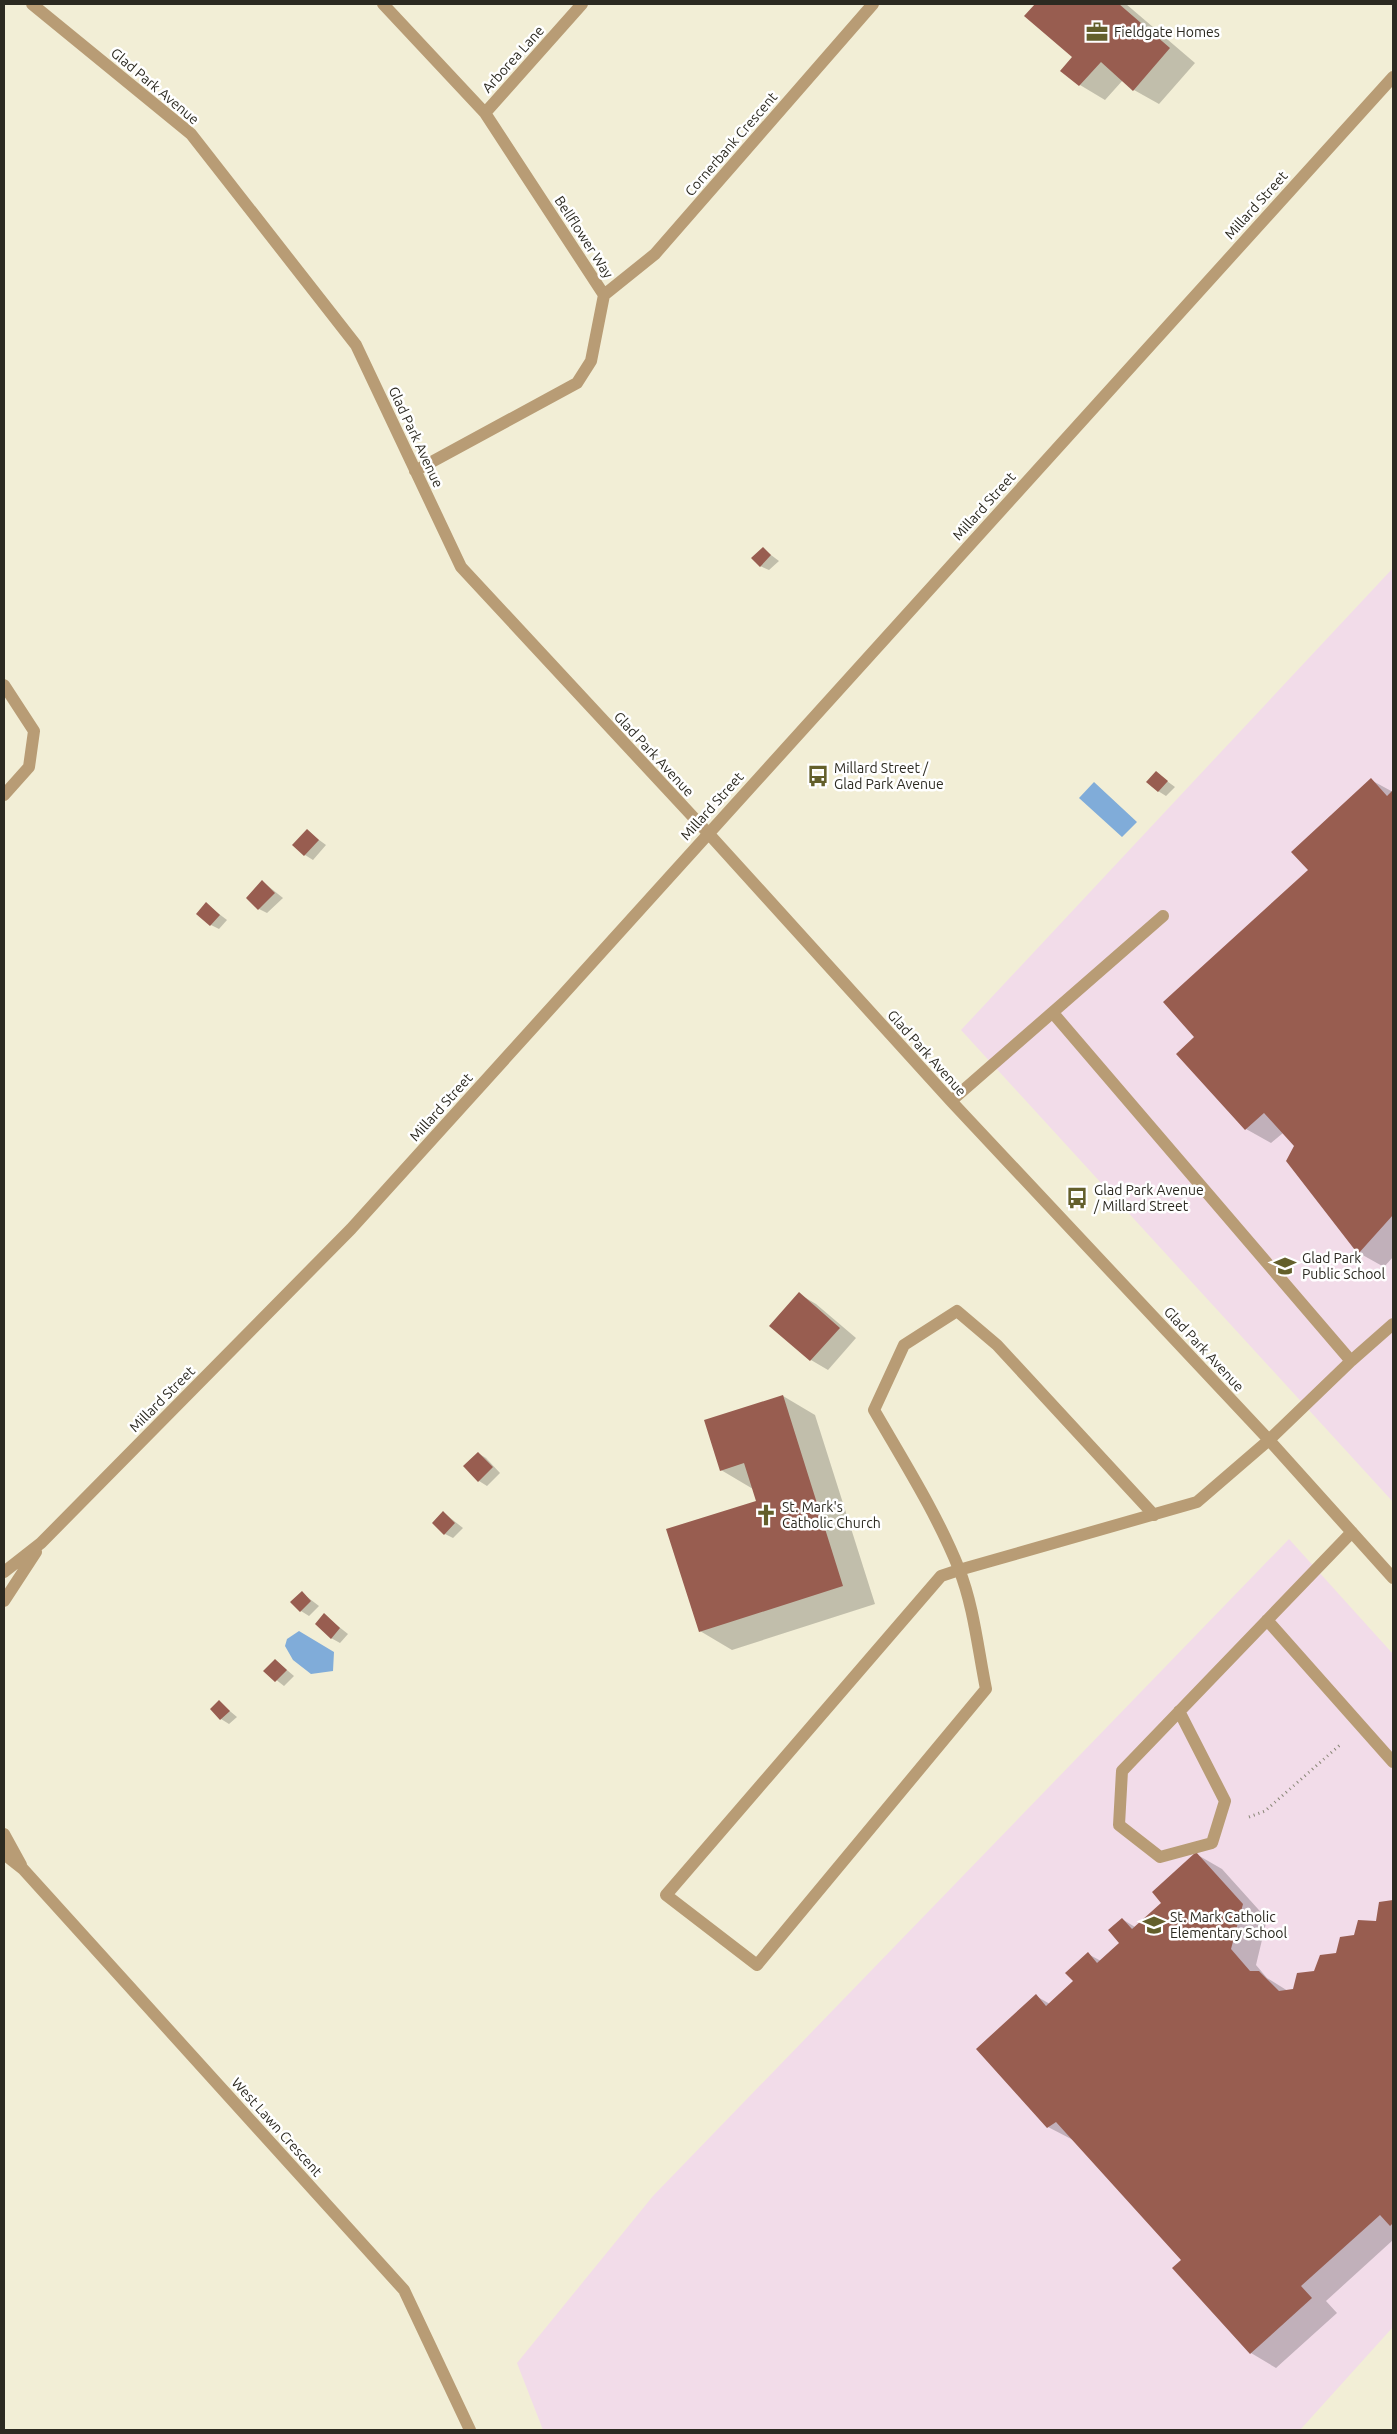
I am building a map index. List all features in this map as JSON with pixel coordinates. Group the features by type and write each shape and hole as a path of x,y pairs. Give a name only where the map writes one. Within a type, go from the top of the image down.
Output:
{"street":[{"name":"Glad Park Avenue","path":"32,4 191,134 356,345 461,567 708,833 951,1101 1269,1440 1393,1578"},
{"name":"Bellflower Way","path":"383,4 485,113 604,295 591,361 578,383 415,471"},
{"name":"Arborea Lane","path":"485,113 582,4"},
{"name":"Cornerbank Crescent","path":"604,295 655,254 873,4"},
{"name":"Millard Street","path":"4,1572 41,1543 351,1228 1393,77"},
{"path":"4,686 34,731 28,767 4,795"},
{"path":"951,1101 1163,916"},
{"path":"1053,1013 1351,1361"},
{"path":"1154,1515 997,1345 958,1311 904,1345 874,1410 915,1480 959,1570 970,1610 986,1689 756,1965 666,1895 941,1576 959,1570 1154,1515 1197,1502 1269,1440 1351,1361 1392,1328"},
{"path":"1179,1711 1225,1801 1212,1843 1160,1857 1119,1825 1122,1771 1179,1711 1228,1663 1352,1532"},
{"name":"Millard Street","path":"4,1601 41,1543"},
{"path":"1267,1620 1393,1762"},
{"name":"West Lawn Crescent","path":"4,1834 24,1869"},
{"name":"West Lawn Crescent","path":"4,1854 24,1869 404,2290 470,2430"}],"path":[{"path":"1216,1830 1265,1811 1362,1726"}],"shaded area":[{"name":"Glad Park Public School","path":"1393,568 1393,1502 961,1030"},
{"name":"St. Mark Catholic Elementary School","path":"1289,1539 1393,1654 1393,2327 1300,2430 543,2430 517,2363 653,2196"}],"water":[{"path":"1094,782 1137,822 1122,837 1079,798"},
{"path":"299,1631 334,1652 333,1671 311,1674 293,1660 285,1646 287,1639"}],"building":[{"name":"Fieldgate Homes","path":"1035,4 1119,4 1170,48 1133,91 1101,62 1079,86 1060,71 1072,57 1024,16"},
{"path":"763,547 771,555 760,567 751,558"},
{"path":"1156,771 1168,781 1158,792 1146,782"},
{"path":"1371,778 1387,796 1393,790 1393,1215 1358,1254 1286,1161 1294,1146 1264,1113 1245,1130 1176,1054 1194,1037 1163,1002 1308,870 1291,852"},
{"path":"307,829 319,840 304,856 292,845"},
{"path":"262,880 275,893 258,910 246,898"},
{"path":"206,902 220,915 210,926 196,914"},
{"path":"799,1292 840,1328 810,1361 769,1326"},
{"name":"St. Mark's Catholic Church","path":"783,1395 843,1586 699,1632 666,1529 756,1501 744,1463 720,1471 704,1420"},
{"path":"478,1452 493,1467 478,1482 463,1466"},
{"path":"443,1511 455,1523 444,1535 432,1523"},
{"path":"302,1591 311,1601 300,1612 290,1602"},
{"path":"324,1613 340,1628 331,1639 315,1624"},
{"path":"275,1659 287,1670 275,1682 263,1671"},
{"path":"219,1700 230,1711 220,1720 210,1709"},
{"path":"1196,1852 1243,1904 1231,1949 1250,1971 1259,1971 1279,1991 1293,1989 1297,1973 1314,1971 1320,1955 1336,1953 1340,1937 1354,1935 1358,1920 1376,1921 1379,1902 1393,1900 1393,2223 1390,2226 1380,2215 1301,2286 1312,2298 1250,2354 1172,2268 1181,2260 1056,2122 1047,2128 976,2049 1036,1994 1046,2006 1073,1981 1065,1973 1088,1952 1097,1963 1119,1943 1108,1930 1122,1918 1132,1929 1161,1903 1152,1892"}],"place":[{"name":"Fieldgate Homes","path":"1097,32"},
{"name":"Millard Street / Glad Park Avenue","path":"818,776"},
{"name":"Glad Park Avenue / Millard Street","path":"1077,1198"},
{"name":"Glad Park Public School","path":"1285,1266"},
{"name":"St. Mark's Catholic Church","path":"766,1515"},
{"name":"St. Mark Catholic Elementary School","path":"1154,1925"}]}
